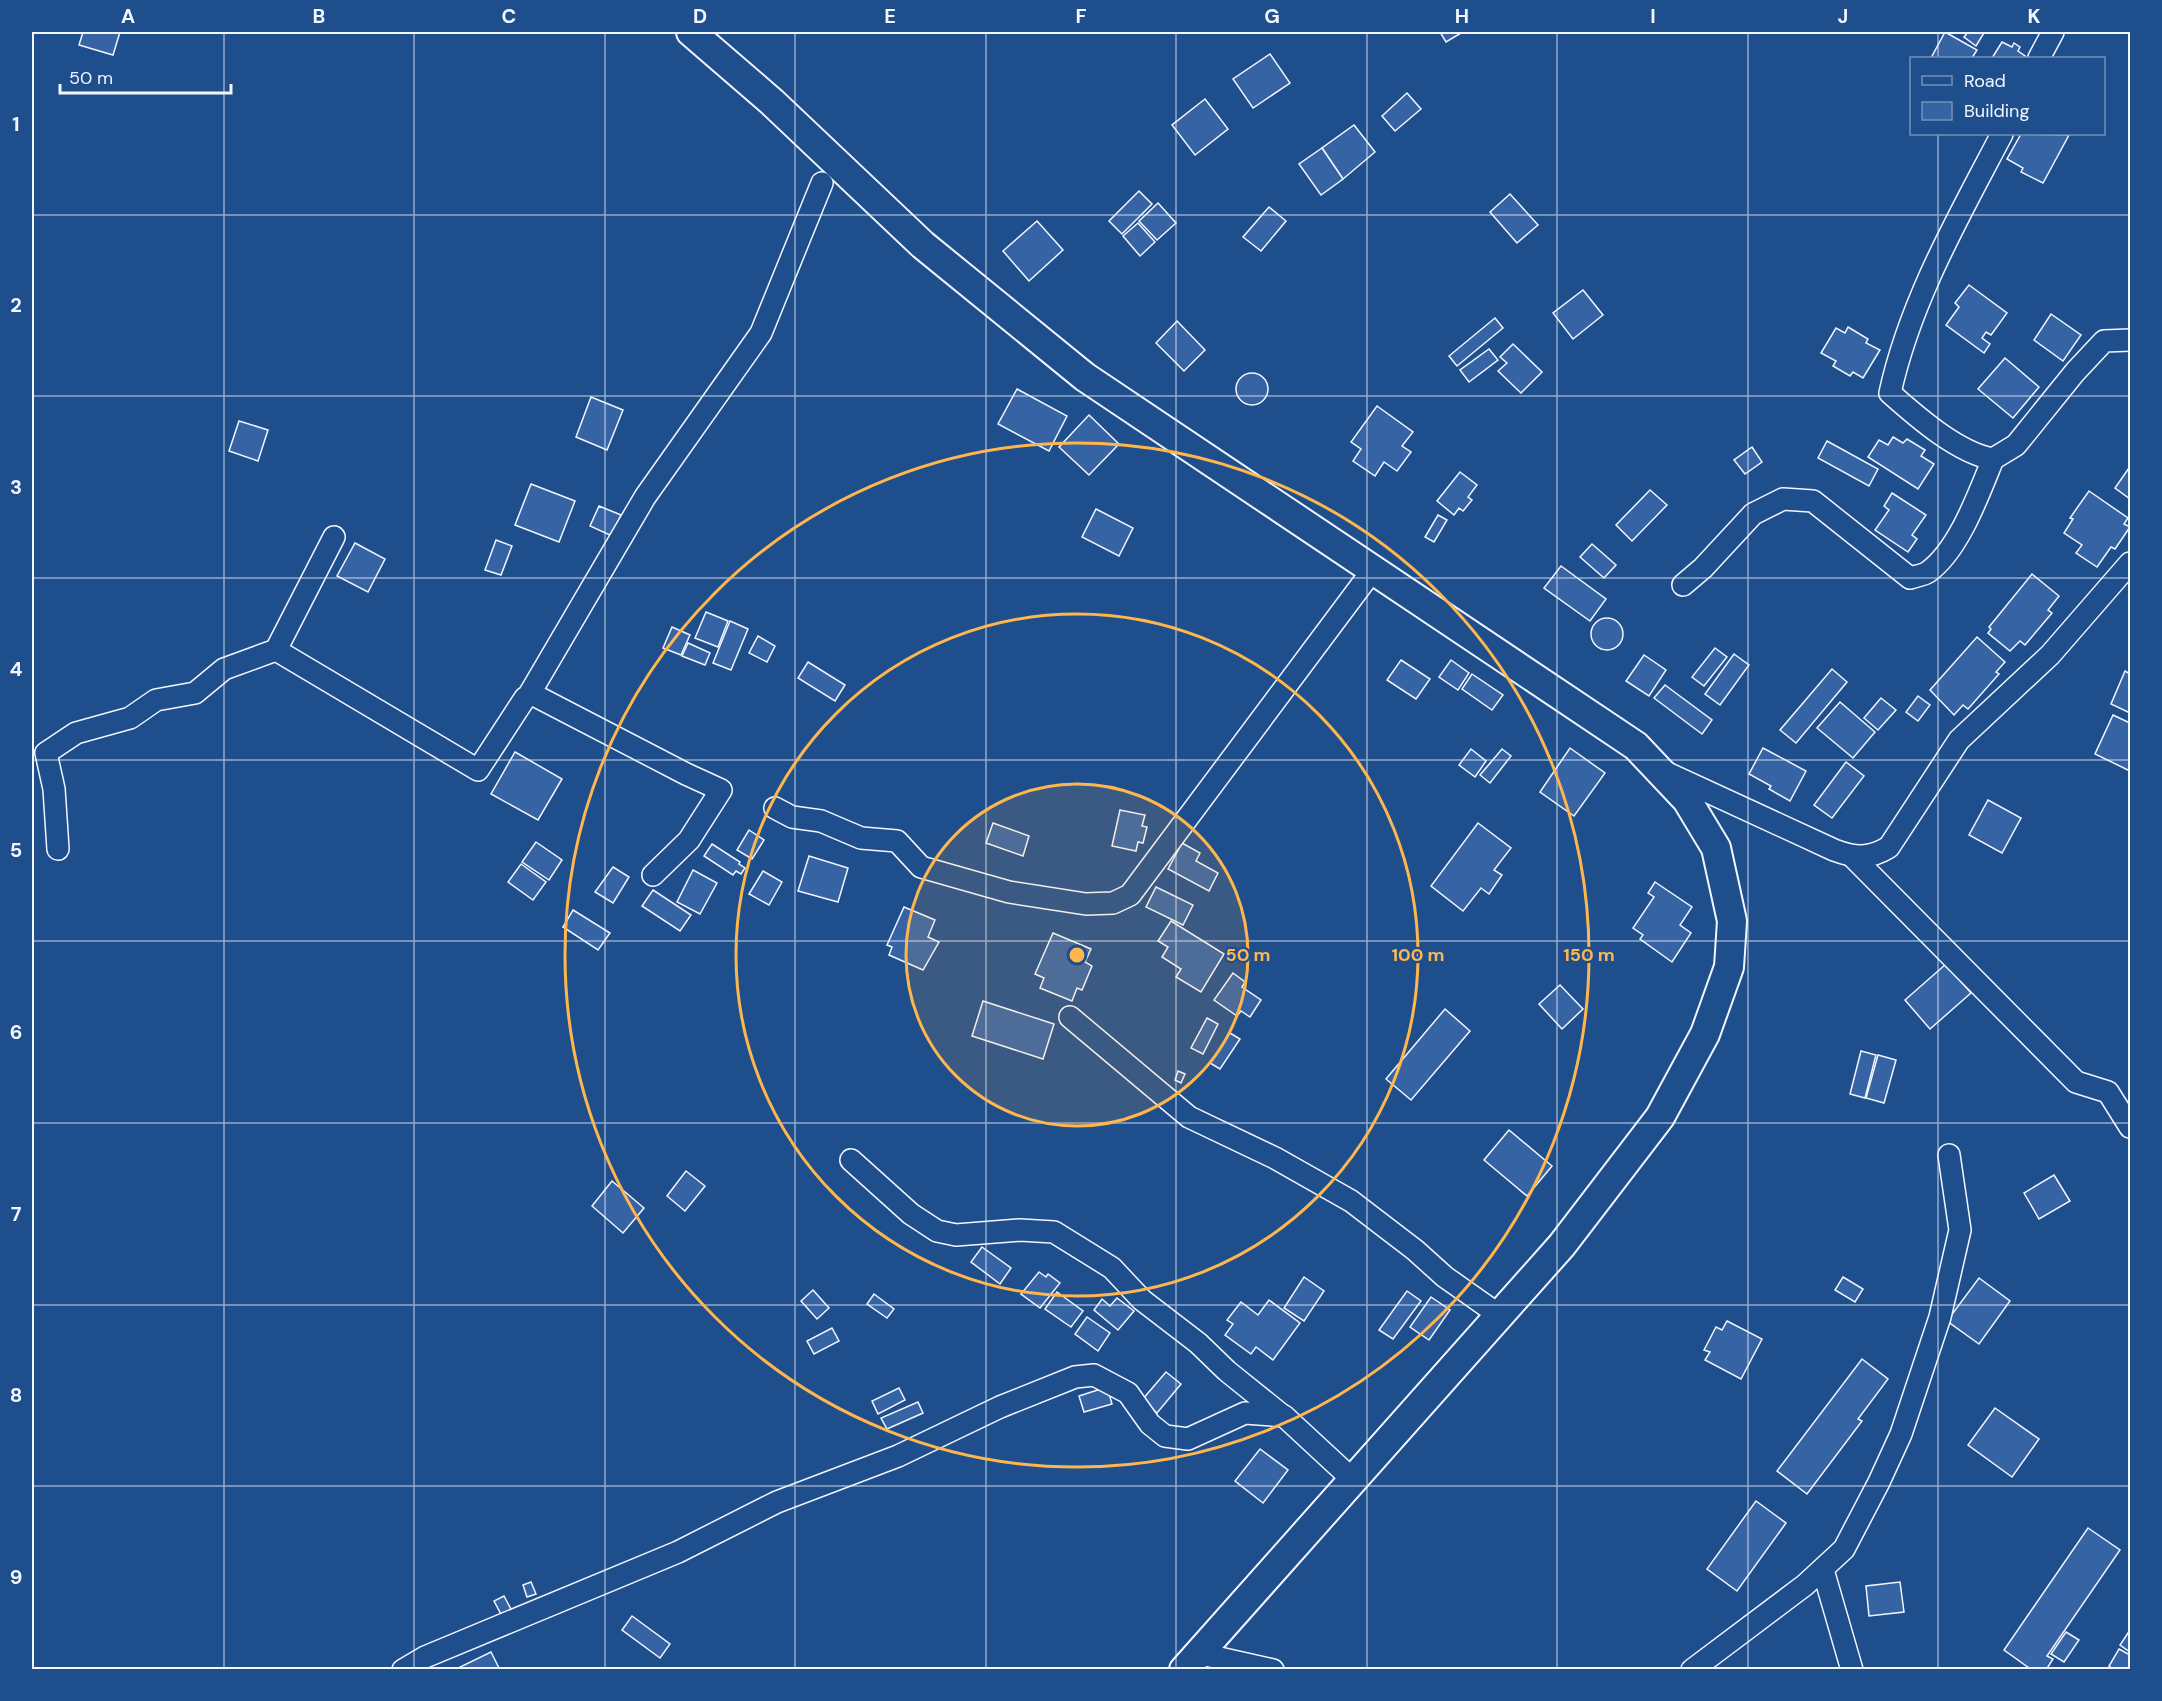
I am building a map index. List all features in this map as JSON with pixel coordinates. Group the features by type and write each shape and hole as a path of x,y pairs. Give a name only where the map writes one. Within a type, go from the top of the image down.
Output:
{"street":[{"path":"691,32 772,102 923,245 1085,377 1636,746 1687,800 1716,848 1732,921 1728,967 1705,1034 1660,1117 1562,1245 1191,1661"},
{"path":"2040,57 2053,32"},
{"path":"1993,459 1975,456 1926,422 1890,393 1899,352 1923,294 2002,135"},
{"path":"653,875 689,840 721,790 530,693 645,497 761,333 822,183"},
{"path":"1683,585 1703,568 1753,514 1783,500 1814,501 1910,578 1927,573 1944,556 1970,513 1993,459 2016,445 2104,341 2130,340"},
{"path":"1852,856 1874,856 1889,847 1959,740 2050,655 2130,563"},
{"path":"775,808 792,816 822,821 861,838 897,841 921,867 963,881 1063,901 1113,903 1130,895 1372,571"},
{"path":"58,849 54,789 46,753 76,734 130,718 156,700 195,693 224,669 276,650 478,770 525,698"},
{"path":"1657,768 1852,856 2076,1082 2108,1092 2130,1127"},
{"path":"1070,1017 1189,1117 1275,1158 1351,1201 1445,1277 1499,1315"},
{"path":"1692,1670 1823,1570 1844,1549 1879,1482 1900,1434 1940,1317 1960,1230 1949,1155"},
{"path":"851,1160 911,1214 937,1231 956,1235 1020,1230 1054,1232 1112,1268 1142,1300 1198,1343 1227,1371 1284,1416 1352,1479"},
{"path":"403,1670 567,1596 678,1552 777,1502 898,1456 1000,1407 1076,1377 1094,1375 1128,1393 1150,1424 1165,1436 1188,1439 1245,1413 1284,1416"},
{"path":"1823,1570 1852,1670"},
{"path":"1191,1661 1273,1670"}],"building":[{"path":"83,32 120,32 113,55 79,45"},
{"path":"1440,32 1460,32 1461,33 1446,42"},
{"path":"1945,32 1977,50 1973,57 1932,57"},
{"path":"1968,32 1984,33 1976,46 1964,37"},
{"path":"2002,42 2012,47 2014,43 2020,47 2018,51 2027,57 1993,57"},
{"path":"1270,54 1290,83 1253,108 1233,79"},
{"path":"1407,93 1421,109 1395,131 1382,116"},
{"path":"1205,99 1228,129 1195,155 1172,125"},
{"path":"1354,125 1375,152 1343,179 1322,148"},
{"path":"2020,135 2069,135 2043,183 2021,172 2023,168 2007,159"},
{"path":"1322,148 1343,179 1321,195 1299,164"},
{"path":"1139,191 1152,204 1122,234 1109,221"},
{"path":"1510,194 1538,225 1517,243 1490,212"},
{"path":"1158,203 1176,223 1157,240 1139,221"},
{"path":"1269,207 1286,221 1261,251 1243,237"},
{"path":"1037,221 1063,250 1029,281 1003,251"},
{"path":"1138,223 1155,242 1140,256 1123,236"},
{"path":"1969,285 2007,313 1991,335 1986,332 1982,338 1990,344 1984,353 1946,325 1959,307 1955,303"},
{"path":"1583,290 1603,315 1573,339 1553,313"},
{"path":"2051,314 2081,335 2063,361 2034,340"},
{"path":"1495,318 1503,328 1457,366 1449,356"},
{"path":"1177,321 1205,350 1184,371 1156,343"},
{"path":"1848,327 1868,339 1866,343 1880,350 1863,378 1853,372 1850,376 1833,366 1836,361 1821,353 1836,328 1845,333"},
{"path":"1513,344 1542,372 1521,393 1498,371 1507,363 1500,357"},
{"path":"1489,349 1498,360 1469,382 1460,370"},
{"path":"2005,358 2039,387 2013,418 1978,389"},
{"path":"1252,373 1264,377 1268,389 1264,401 1252,405 1240,401 1236,389 1240,377"},
{"path":"1017,389 1067,416 1049,451 998,424"},
{"path":"591,397 623,410 607,450 576,437"},
{"path":"1377,406 1413,432 1402,446 1411,452 1397,471 1384,462 1375,476 1353,461 1361,449 1351,442"},
{"path":"1089,415 1119,444 1089,475 1059,447"},
{"path":"239,421 268,430 258,461 229,451"},
{"path":"1893,437 1903,443 1907,439 1925,450 1921,456 1934,464 1918,489 1868,457 1879,440 1888,445"},
{"path":"1827,441 1878,469 1869,486 1818,458"},
{"path":"1752,447 1762,462 1745,474 1734,460"},
{"path":"2130,469 2130,499 2115,488"},
{"path":"1460,472 1477,485 1468,497 1472,500 1463,511 1459,508 1454,515 1437,501"},
{"path":"531,484 575,501 559,542 515,525"},
{"path":"1650,490 1667,505 1632,541 1616,525"},
{"path":"2089,491 2128,518 2124,524 2130,527 2115,549 2111,547 2097,567 2076,553 2082,545 2064,533 2073,519 2070,518"},
{"path":"1892,493 1926,515 1912,535 1917,539 1908,552 1875,530 1889,510 1884,506"},
{"path":"599,506 621,515 612,536 590,526"},
{"path":"1096,509 1133,528 1119,556 1082,537"},
{"path":"1438,515 1447,520 1434,542 1425,537"},
{"path":"496,540 512,546 501,575 485,570"},
{"path":"355,543 385,559 368,592 337,576"},
{"path":"1592,544 1616,565 1604,578 1580,557"},
{"path":"1561,566 1606,599 1590,621 1544,588"},
{"path":"2032,574 2059,596 2048,610 2052,613 2025,645 2020,641 2010,651 1988,633 1991,629 1989,627"},
{"path":"706,612 728,621 718,647 695,638"},
{"path":"1607,618 1618,623 1623,634 1618,645 1607,650 1596,645 1591,634 1596,623"},
{"path":"730,621 748,629 731,670 713,663"},
{"path":"672,627 690,635 681,655 663,648"},
{"path":"758,636 775,646 767,662 749,653"},
{"path":"1977,637 2005,662 1996,672 1999,674 1968,709 1963,705 1954,715 1930,690"},
{"path":"688,643 710,653 705,665 682,656"},
{"path":"1715,648 1727,657 1704,686 1692,677"},
{"path":"1734,654 1749,665 1720,705 1705,694"},
{"path":"1644,655 1666,670 1649,696 1626,681"},
{"path":"1401,660 1430,679 1416,699 1387,680"},
{"path":"1451,660 1469,673 1458,690 1439,677"},
{"path":"808,662 845,685 835,701 798,678"},
{"path":"1832,669 1847,682 1796,743 1780,730"},
{"path":"2125,671 2130,674 2130,713 2111,704"},
{"path":"1472,674 1503,695 1492,710 1462,689"},
{"path":"1665,685 1712,720 1702,734 1654,698"},
{"path":"1918,696 1930,705 1918,721 1906,712"},
{"path":"1881,698 1896,710 1878,730 1864,718"},
{"path":"1840,702 1875,732 1853,758 1817,728"},
{"path":"2113,715 2130,723 2130,771 2095,754"},
{"path":"1570,748 1605,773 1574,816 1540,792"},
{"path":"1763,748 1806,771 1790,801 1769,789 1771,786 1749,774"},
{"path":"1471,749 1486,761 1475,777 1459,765"},
{"path":"1502,749 1511,756 1490,783 1480,775"},
{"path":"515,752 562,779 538,820 491,794"},
{"path":"1846,762 1864,776 1832,818 1814,805"},
{"path":"1988,800 2021,818 2002,853 1969,835"},
{"path":"1120,810 1145,815 1142,826 1147,827 1143,843 1138,842 1136,851 1112,846"},
{"path":"993,823 1029,836 1023,856 986,843"},
{"path":"1478,823 1511,848 1494,870 1502,875 1489,894 1481,888 1463,911 1431,886"},
{"path":"749,830 764,840 752,859 737,850"},
{"path":"536,842 562,860 549,880 522,862"},
{"path":"1182,843 1200,853 1196,861 1218,873 1209,891 1168,869"},
{"path":"712,844 740,862 739,864 745,868 741,874 736,871 733,875 704,856"},
{"path":"809,856 848,868 838,902 798,891"},
{"path":"521,864 546,882 533,900 508,882"},
{"path":"613,867 629,877 613,903 595,892"},
{"path":"693,870 717,883 700,914 677,902"},
{"path":"763,871 782,882 769,905 749,894"},
{"path":"1655,882 1692,907 1680,925 1691,933 1672,962 1640,939 1643,935 1633,928 1654,897 1648,893"},
{"path":"1156,887 1193,905 1183,925 1146,907"},
{"path":"653,890 691,915 680,931 642,906"},
{"path":"904,907 935,920 928,937 939,942 923,970 889,955 892,947 887,945"},
{"path":"573,910 610,933 598,950 563,927"},
{"path":"1171,921 1224,954 1201,992 1176,977 1181,969 1162,957 1168,947 1158,941"},
{"path":"1053,933 1091,949 1085,962 1092,966 1082,990 1077,988 1072,1001 1040,988 1044,978 1035,974"},
{"path":"1946,964 1971,993 1930,1029 1905,1000"},
{"path":"1233,973 1245,982 1242,987 1261,1000 1250,1017 1241,1011 1237,1016 1214,1000"},
{"path":"1560,985 1583,1009 1562,1029 1539,1004"},
{"path":"983,1001 1054,1024 1043,1059 972,1036"},
{"path":"1445,1009 1470,1031 1411,1100 1386,1079"},
{"path":"1207,1018 1218,1024 1203,1054 1191,1048"},
{"path":"1230,1033 1240,1039 1220,1069 1210,1063"},
{"path":"1861,1051 1876,1055 1865,1098 1850,1094"},
{"path":"1878,1055 1896,1060 1884,1103 1866,1098"},
{"path":"1178,1071 1185,1074 1181,1083 1175,1080"},
{"path":"1509,1130 1552,1166 1527,1196 1484,1160"},
{"path":"686,1171 705,1186 685,1211 667,1196"},
{"path":"2054,1175 2070,1201 2039,1219 2024,1193"},
{"path":"612,1181 644,1208 623,1233 592,1206"},
{"path":"982,1247 1011,1268 1000,1284 971,1262"},
{"path":"1039,1272 1046,1277 1048,1274 1060,1283 1040,1308 1021,1294"},
{"path":"1304,1277 1324,1291 1304,1321 1284,1308"},
{"path":"1843,1277 1863,1289 1855,1302 1835,1290"},
{"path":"1979,1278 2010,1301 1979,1344 1947,1321"},
{"path":"813,1290 829,1308 817,1319 801,1301"},
{"path":"1407,1291 1421,1301 1393,1339 1379,1330"},
{"path":"1057,1292 1083,1311 1071,1327 1045,1309"},
{"path":"874,1294 894,1309 887,1318 867,1304"},
{"path":"1431,1297 1450,1310 1429,1340 1410,1327"},
{"path":"1117,1298 1134,1311 1118,1330 1094,1310 1102,1299 1110,1306"},
{"path":"1269,1300 1300,1323 1273,1360 1256,1347 1251,1354 1225,1335 1233,1324 1227,1320 1241,1302 1258,1315"},
{"path":"1087,1317 1110,1333 1098,1351 1075,1334"},
{"path":"1727,1321 1762,1339 1741,1379 1705,1360 1710,1352 1704,1350 1716,1327 1722,1330"},
{"path":"832,1328 839,1341 814,1354 807,1341"},
{"path":"1862,1359 1888,1379 1858,1419 1862,1421 1807,1494 1777,1471"},
{"path":"1166,1372 1181,1384 1157,1413 1142,1400"},
{"path":"1107,1387 1112,1404 1084,1412 1079,1396"},
{"path":"899,1388 905,1400 878,1414 872,1401"},
{"path":"918,1402 923,1413 887,1429 881,1418"},
{"path":"1995,1408 2039,1439 2012,1477 1968,1445"},
{"path":"1260,1449 1288,1470 1263,1503 1235,1481"},
{"path":"1756,1501 1786,1523 1737,1591 1707,1569"},
{"path":"2088,1528 2120,1550 2047,1656 2053,1659 2046,1670 2032,1670 2004,1650"},
{"path":"531,1582 536,1594 527,1597 523,1585"},
{"path":"1900,1582 1904,1612 1869,1616 1866,1586"},
{"path":"504,1596 512,1611 502,1616 494,1601"},
{"path":"632,1616 670,1644 660,1658 622,1630"},
{"path":"2130,1630 2130,1652 2120,1645"},
{"path":"2066,1632 2079,1640 2064,1662 2051,1654"},
{"path":"2119,1649 2130,1655 2130,1670 2114,1670 2109,1666"},
{"path":"491,1652 500,1670 459,1670 458,1668"}]}
